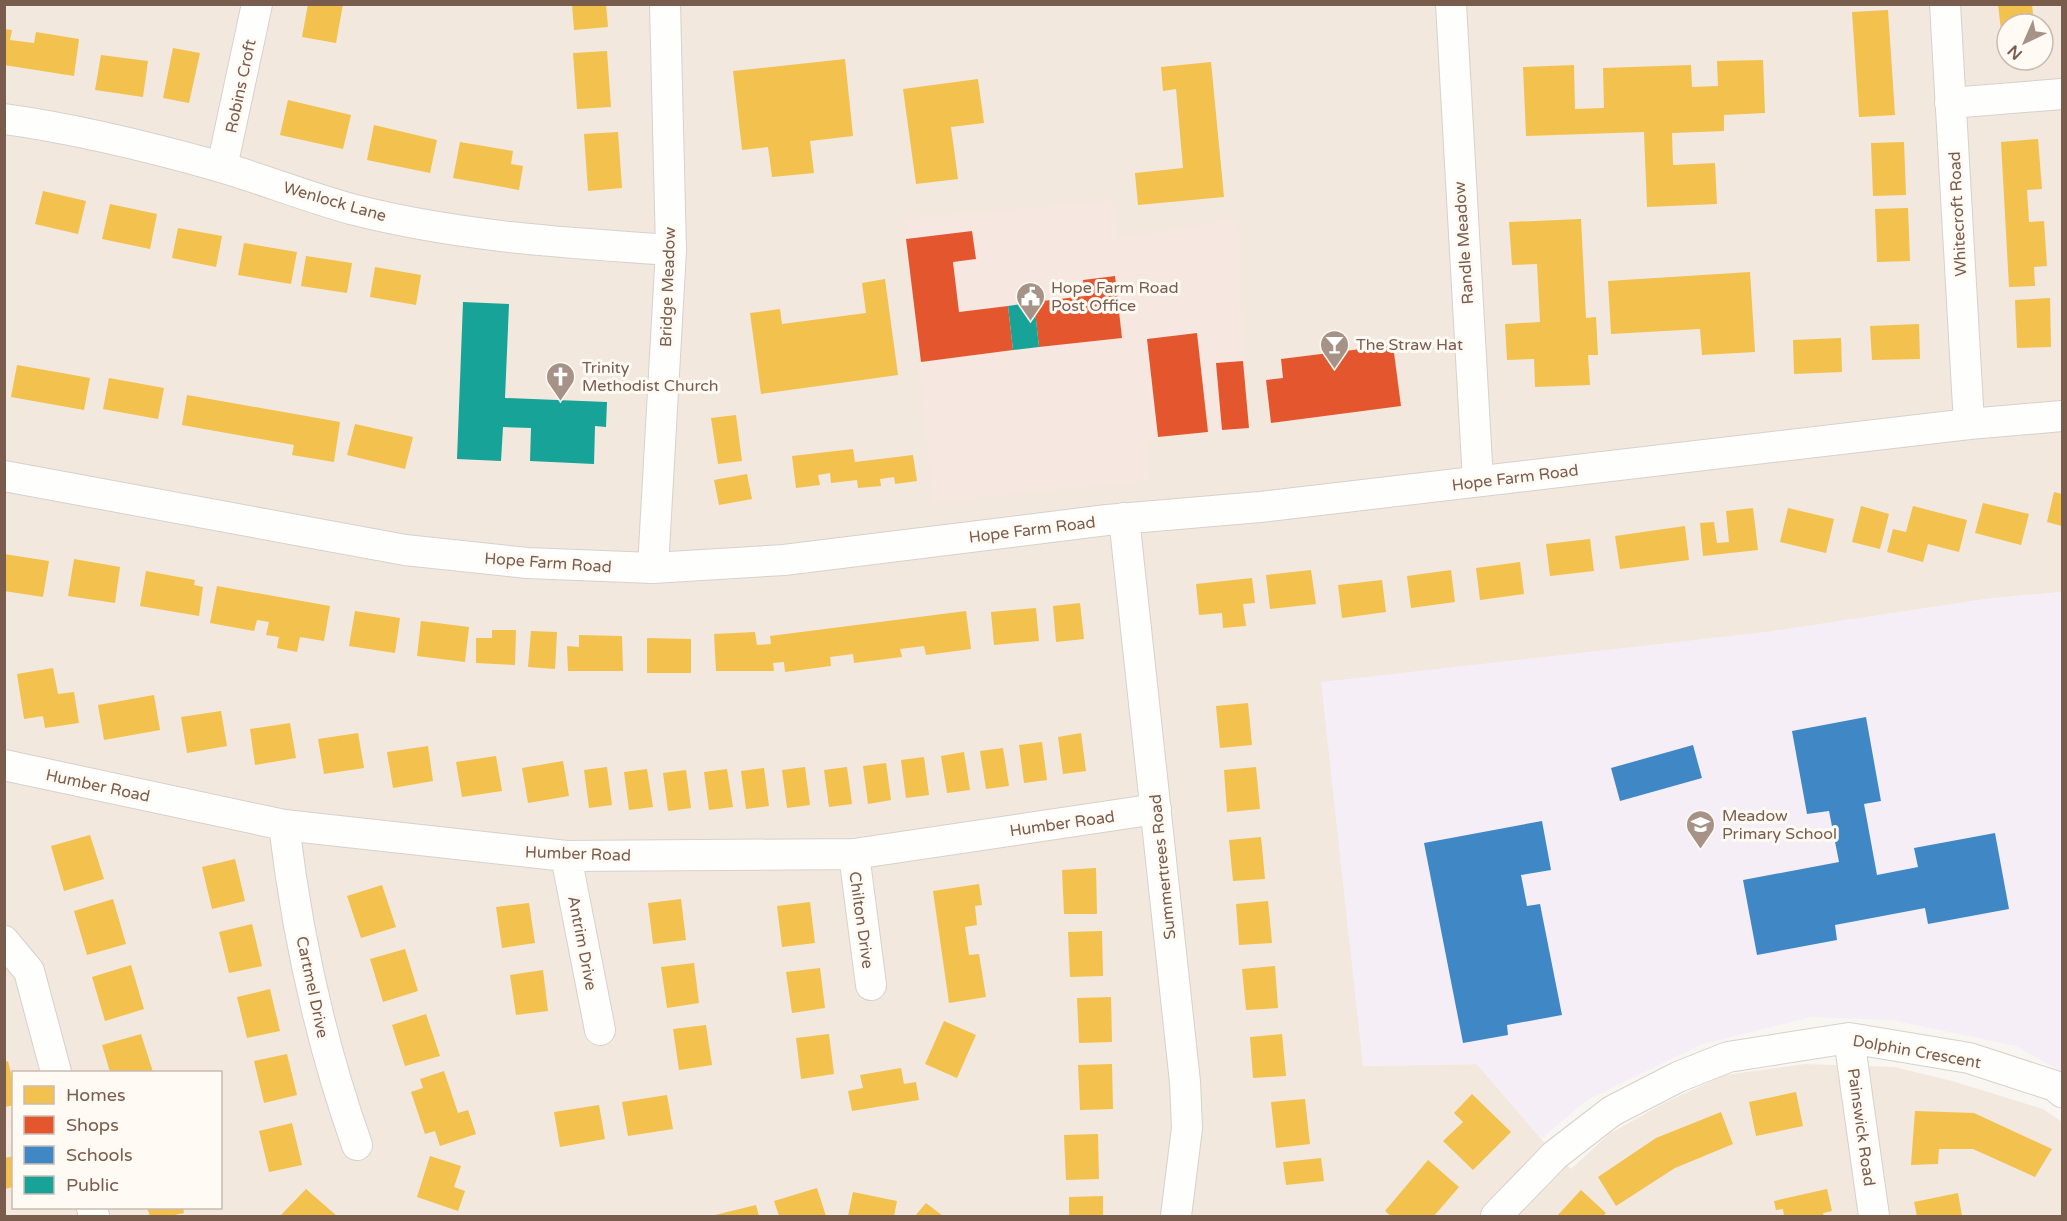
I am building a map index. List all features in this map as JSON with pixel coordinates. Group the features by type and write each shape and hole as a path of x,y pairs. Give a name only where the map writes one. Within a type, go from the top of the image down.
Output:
{"street":[{"name":"Robins Croft","path":"222,167 257,4"},
{"name":"Bridge Meadow","path":"653,568 671,250 665,4"},
{"name":"Randle Meadow","path":"1451,4 1478,481"},
{"name":"Whitecroft Road","path":"1945,4 1969,424"},
{"path":"1950,103 2062,94"},
{"name":"Wenlock Lane","path":"6,127 57,125 222,167 351,208 440,228 533,241 671,250"},
{"name":"Hope Farm Road","path":"4,476 405,550 527,563 653,568 783,560 1124,518 1260,507 1969,424 2062,416"},
{"name":"Summertrees Road","path":"1124,518 1185,1082 1187,1128 1176,1216"},
{"name":"Humber Road","path":"4,765 284,825 566,856 854,854 1156,809"},
{"name":"Cartmel Drive","path":"284,825 291,887 316,1010 336,1084 357,1145"},
{"name":"Chilton Drive","path":"854,854 871,986"},
{"name":"Antrim Drive","path":"566,856 600,1030"},
{"path":"4,941 29,971 56,1071"},
{"name":"Dolphin Crescent","path":"1496,1216 1555,1155 1612,1111 1678,1077 1728,1057 1849,1038 1969,1058 2055,1086 2062,1092"},
{"name":"Painswick Road","path":"1849,1038 1874,1216"}],"shaded area":[{"path":"5,5 2062,5 2062,592 1986,599 1774,631 1363,1066 1477,1064 1555,1155 1571,1169 1609,1134 1666,1102 1725,1075 1805,1064 1894,1067 1952,1081 2043,1109 2062,1122 2062,1216 5,1216"},
{"path":"1113,201 1118,238 1238,220 1243,361 1249,428 1145,439 1149,480 933,502 905,219"},
{"name":"Meadow Primary School","path":"2062,592 2062,1072 2016,1046 1892,1020 1811,1017 1700,1045 1587,1100 1541,1139 1477,1064 1363,1066 1321,682 1774,631 1986,599"}],"building: Homes":[{"path":"308,4 343,4 336,43 302,37"},
{"path":"572,4 606,4 608,27 574,30"},
{"path":"1998,4 2032,4 2033,12 1999,12"},
{"path":"1888,10 1895,115 1859,117 1852,12"},
{"path":"4,29 12,30 10,40 34,43 36,32 79,39 74,76 4,65"},
{"path":"173,48 200,53 189,103 163,98"},
{"path":"607,51 611,107 577,109 573,53"},
{"path":"101,55 148,61 143,97 95,90"},
{"path":"845,59 853,136 810,141 814,173 772,177 768,147 742,150 733,71"},
{"path":"1763,60 1765,113 1724,115 1724,131 1672,133 1673,165 1715,163 1717,204 1647,207 1644,132 1526,136 1523,67 1574,65 1575,109 1604,108 1603,68 1691,65 1692,87 1718,86 1717,61"},
{"path":"1211,62 1224,197 1138,205 1135,173 1183,168 1176,89 1163,91 1161,67"},
{"path":"978,79 984,123 951,127 958,179 916,184 903,89"},
{"path":"288,100 351,115 343,149 280,135"},
{"path":"374,125 437,140 430,173 367,160"},
{"path":"618,132 622,188 588,191 584,134"},
{"path":"2038,139 2042,189 2027,190 2029,222 2044,221 2047,266 2034,267 2035,286 2009,287 2001,142"},
{"path":"460,142 513,151 511,164 523,166 519,190 453,178"},
{"path":"1904,142 1906,195 1873,196 1871,143"},
{"path":"43,191 86,201 78,234 35,224"},
{"path":"110,204 157,214 150,249 102,239"},
{"path":"1908,208 1910,261 1877,262 1875,209"},
{"path":"1581,219 1586,318 1596,317 1598,355 1588,355 1590,385 1535,387 1534,359 1507,360 1505,324 1540,322 1537,264 1512,265 1509,222"},
{"path":"178,228 222,236 216,267 172,258"},
{"path":"244,243 297,252 291,284 238,275"},
{"path":"306,256 352,263 347,293 301,286"},
{"path":"375,267 421,275 416,305 370,297"},
{"path":"1750,272 1755,352 1702,355 1700,329 1611,334 1608,281"},
{"path":"885,279 898,375 761,394 750,313 780,309 782,324 866,313 862,283"},
{"path":"2050,298 2051,347 2017,348 2015,300"},
{"path":"1919,324 1920,359 1872,360 1870,326"},
{"path":"1841,338 1842,372 1794,374 1793,340"},
{"path":"17,365 90,378 84,410 11,397"},
{"path":"109,378 164,388 158,419 103,409"},
{"path":"187,395 340,422 334,462 292,455 294,445 182,425"},
{"path":"736,415 742,461 718,464 711,418"},
{"path":"355,424 413,437 405,469 347,455"},
{"path":"853,449 855,462 913,455 917,481 895,484 894,477 880,479 881,486 858,488 857,480 831,483 830,473 818,475 820,485 796,488 792,456"},
{"path":"747,474 752,499 719,505 714,480"},
{"path":"2054,492 2062,494 2062,526 2047,522"},
{"path":"1983,503 2029,514 2021,545 1975,533"},
{"path":"1861,506 1889,514 1880,549 1852,542"},
{"path":"1913,506 1967,520 1959,552 1928,544 1923,562 1887,552 1893,529 1906,532"},
{"path":"1753,508 1758,550 1703,556 1700,523 1714,522 1717,543 1729,542 1726,511"},
{"path":"1788,508 1834,519 1826,553 1780,542"},
{"path":"1685,526 1689,560 1620,569 1615,536"},
{"path":"1590,539 1594,571 1550,576 1546,544"},
{"path":"4,554 49,561 43,597 4,591"},
{"path":"74,559 120,567 115,603 68,596"},
{"path":"1520,562 1524,594 1480,600 1476,568"},
{"path":"1311,570 1316,604 1270,609 1266,575"},
{"path":"1451,570 1455,602 1411,608 1407,576"},
{"path":"146,571 195,580 194,585 203,587 199,616 140,606"},
{"path":"1252,578 1255,603 1243,604 1246,626 1223,628 1222,613 1199,615 1196,584"},
{"path":"1382,580 1386,612 1342,618 1338,585"},
{"path":"217,586 330,606 324,641 300,637 297,652 277,648 279,637 266,635 269,622 257,620 254,631 210,623"},
{"path":"1080,603 1084,639 1056,642 1053,606"},
{"path":"1036,608 1039,641 994,645 991,612"},
{"path":"355,611 400,618 395,653 349,646"},
{"path":"966,611 971,649 926,655 924,646 900,649 902,657 854,663 853,654 830,657 831,666 785,672 784,662 773,663 774,671 716,671 714,634 755,632 757,645 771,644 770,636"},
{"path":"421,621 469,627 465,662 417,656"},
{"path":"492,630 516,630 515,665 476,663 476,638 492,638"},
{"path":"531,631 557,632 555,669 528,667"},
{"path":"579,635 622,636 623,671 568,671 567,646 579,647"},
{"path":"647,638 691,639 691,673 647,673"},
{"path":"53,668 58,694 74,692 79,723 45,728 43,716 24,719 17,674"},
{"path":"154,695 160,730 104,740 98,705"},
{"path":"1248,703 1252,745 1220,748 1216,706"},
{"path":"221,711 227,746 187,753 181,717"},
{"path":"290,723 296,758 255,765 250,729"},
{"path":"358,733 364,768 324,774 318,739"},
{"path":"1081,733 1086,771 1063,774 1058,737"},
{"path":"1042,742 1047,780 1024,783 1019,745"},
{"path":"428,746 433,781 393,788 387,752"},
{"path":"1003,748 1009,786 986,789 980,751"},
{"path":"964,752 970,790 947,793 941,756"},
{"path":"496,756 502,791 462,797 456,762"},
{"path":"924,757 929,795 906,798 901,760"},
{"path":"563,761 569,796 528,803 522,768"},
{"path":"886,763 891,800 868,804 863,766"},
{"path":"607,767 612,805 589,808 584,770"},
{"path":"805,767 810,805 787,808 782,770"},
{"path":"847,767 852,804 829,807 824,770"},
{"path":"1256,767 1260,809 1227,812 1224,770"},
{"path":"764,768 769,806 746,809 741,771"},
{"path":"647,769 653,807 629,810 624,772"},
{"path":"727,769 733,807 709,810 704,772"},
{"path":"686,770 691,808 668,811 663,773"},
{"path":"90,835 104,879 64,891 51,846"},
{"path":"1261,837 1265,879 1233,881 1229,840"},
{"path":"235,859 245,901 212,909 202,867"},
{"path":"1096,868 1097,914 1064,914 1062,870"},
{"path":"979,884 982,905 975,906 977,925 965,927 969,955 979,954 986,997 949,1003 933,891"},
{"path":"382,885 396,927 361,938 347,896"},
{"path":"113,899 126,944 87,955 74,911"},
{"path":"681,899 686,940 653,944 648,903"},
{"path":"1268,901 1272,943 1239,945 1236,904"},
{"path":"810,902 815,943 782,947 777,906"},
{"path":"529,903 535,943 502,948 496,907"},
{"path":"252,924 262,966 229,973 219,932"},
{"path":"1102,931 1103,976 1070,977 1068,932"},
{"path":"405,949 418,991 383,1002 370,959"},
{"path":"694,963 699,1003 667,1008 661,967"},
{"path":"131,965 144,1009 105,1021 92,977"},
{"path":"1275,966 1278,1008 1246,1010 1242,969"},
{"path":"820,968 825,1008 792,1013 786,972"},
{"path":"543,970 548,1011 516,1015 510,975"},
{"path":"270,989 280,1031 247,1038 237,997"},
{"path":"1111,997 1112,1042 1079,1043 1077,998"},
{"path":"426,1014 440,1056 405,1066 392,1025"},
{"path":"944,1021 976,1035 957,1078 925,1064"},
{"path":"706,1025 712,1065 679,1070 673,1029"},
{"path":"141,1034 153,1071 110,1071 102,1045"},
{"path":"829,1034 834,1074 801,1079 796,1038"},
{"path":"1282,1034 1286,1076 1253,1078 1250,1037"},
{"path":"287,1054 297,1095 264,1103 254,1061"},
{"path":"8,1061 12,1078 12,1105 5,1107 5,1062"},
{"path":"1112,1064 1113,1109 1080,1110 1078,1065"},
{"path":"901,1068 904,1084 916,1082 919,1100 852,1111 848,1091 863,1088 860,1075"},
{"path":"444,1071 458,1113 468,1110 476,1134 440,1146 435,1131 425,1134 411,1092 423,1088 420,1079"},
{"path":"1796,1092 1803,1126 1756,1136 1749,1102"},
{"path":"1472,1094 1511,1132 1473,1170 1443,1141 1463,1122 1454,1113"},
{"path":"667,1095 673,1129 628,1136 622,1102"},
{"path":"1305,1099 1310,1144 1276,1148 1271,1102"},
{"path":"599,1105 605,1139 560,1147 554,1112"},
{"path":"1915,1111 1974,1113 2052,1149 2035,1177 1973,1149 1939,1149 1938,1164 1911,1165"},
{"path":"1721,1112 1733,1144 1675,1168 1616,1206 1598,1177 1656,1138"},
{"path":"292,1123 302,1165 269,1172 259,1131"},
{"path":"1098,1134 1099,1179 1066,1180 1064,1135"},
{"path":"12,1156 12,1187 4,1189 4,1158"},
{"path":"430,1156 461,1166 454,1187 465,1191 458,1211 417,1197"},
{"path":"1321,1158 1324,1181 1286,1185 1283,1162"},
{"path":"1428,1160 1459,1187 1434,1216 1391,1216 1385,1211"},
{"path":"817,1188 826,1216 779,1216 774,1201"},
{"path":"306,1189 322,1203 337,1216 280,1216"},
{"path":"1827,1189 1832,1211 1823,1213 1824,1216 1784,1216 1783,1209 1776,1210 1774,1201"},
{"path":"1581,1190 1606,1213 1603,1216 1557,1216"},
{"path":"853,1192 897,1201 894,1216 848,1216"},
{"path":"1958,1193 1962,1216 1917,1216 1914,1202"},
{"path":"1103,1196 1103,1216 1069,1216 1069,1197"},
{"path":"926,1203 943,1216 915,1216"},
{"path":"756,1205 759,1216 711,1216"},
{"path":"147,1209 183,1209 184,1213 170,1216 150,1216"}],"building: Shops":[{"path":"972,231 976,259 953,262 959,312 1008,306 1013,350 921,362 906,239"},
{"path":"1115,276 1122,338 1039,347 1034,302 1085,296 1083,280"},
{"path":"1197,333 1208,432 1158,437 1147,339"},
{"path":"1393,345 1401,406 1271,423 1266,380 1283,378 1281,359"},
{"path":"1243,361 1249,428 1222,430 1216,363"}],"building: Schools":[{"path":"1866,717 1881,801 1864,804 1877,875 1918,867 1914,848 1995,833 2009,909 1928,924 1925,908 1835,925 1837,940 1757,955 1743,880 1839,862 1829,811 1807,814 1792,731"},
{"path":"1693,745 1702,778 1620,801 1611,768"},
{"path":"1542,821 1551,870 1521,875 1527,906 1540,904 1562,1015 1507,1025 1508,1035 1463,1043 1424,843"}],"building: Public":[{"path":"463,302 509,304 505,398 607,402 606,427 595,426 594,464 530,461 531,428 503,427 501,461 457,459"},
{"path":"1034,302 1039,347 1013,350 1008,306"}],"place":[{"name":"Hope Farm Road Post Office","path":"1030,322"},
{"name":"The Straw Hat","path":"1335,370"},
{"name":"Trinity Methodist Church","path":"561,402"},
{"name":"Meadow Primary School","path":"1701,850"}]}
